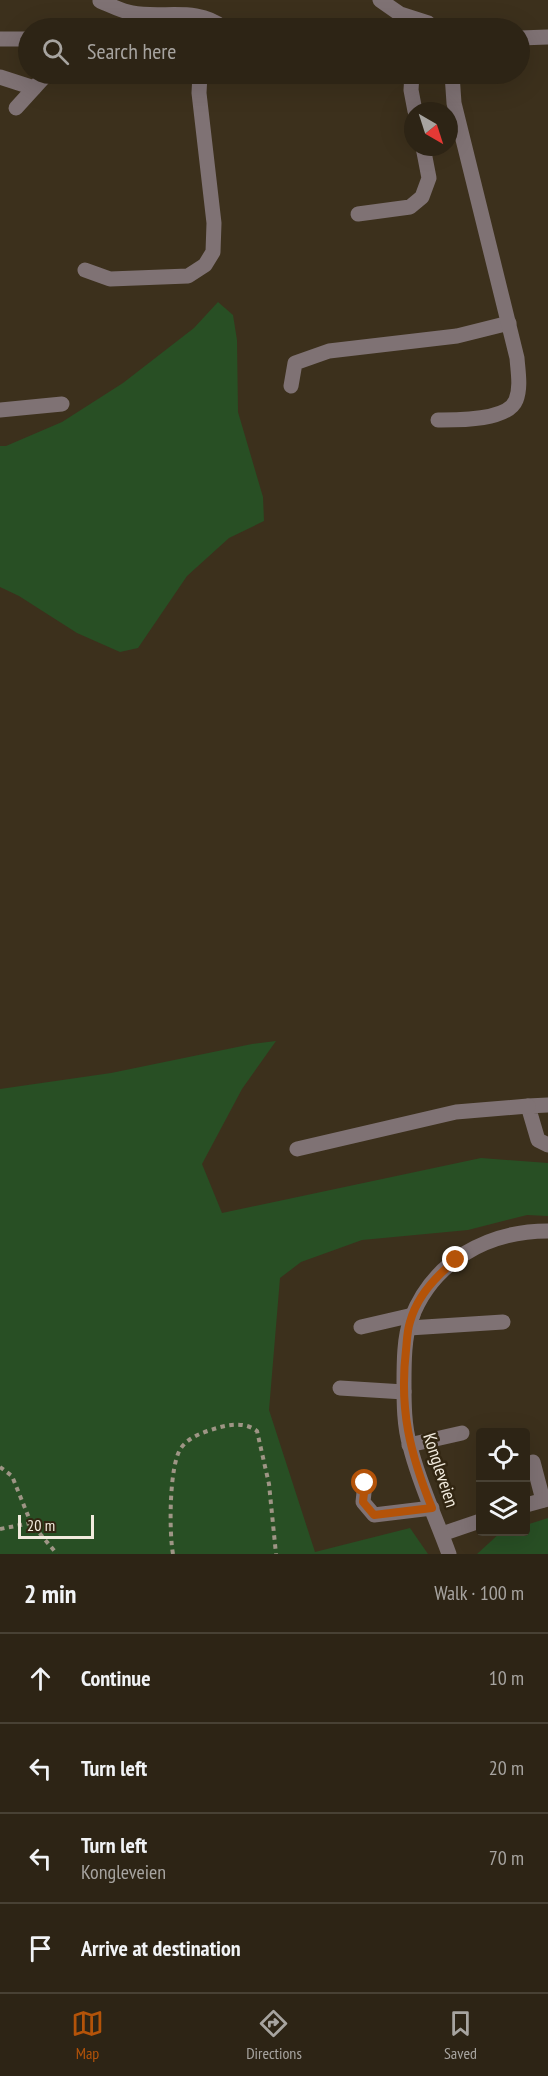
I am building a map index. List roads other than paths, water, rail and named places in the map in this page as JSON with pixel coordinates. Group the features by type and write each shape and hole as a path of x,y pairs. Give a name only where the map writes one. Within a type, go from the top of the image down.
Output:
{"street":[{"path":"380,0 400,14 412,18"},
{"path":"100,1 132,13 188,14 204,18"},
{"path":"530,38 548,38"},
{"path":"0,39 18,39"},
{"path":"0,77 18,83"},
{"path":"22,84 34,88"},
{"path":"16,108 38,84"},
{"path":"86,270 110,279 188,276 205,266 213,252 214,223 199,84"},
{"path":"411,84 413,102"},
{"path":"438,420 491,416 507,412 516,402 519,385 518,358 476,199 454,103 453,84"},
{"path":"358,214 410,207 422,197 429,178 425,156"},
{"path":"291,386 295,363 329,351 457,336 509,323"},
{"path":"0,410 62,404"},
{"path":"297,1149 456,1112 548,1105"},
{"path":"528,1106 538,1140 548,1145"},
{"name":"Kongleveien","path":"449,1554 409,1445 404,1365 411,1322 426,1290 440,1273 472,1248 518,1233 548,1231"},
{"path":"361,1327 411,1322 503,1322"},
{"path":"340,1388 404,1392"},
{"path":"409,1445 462,1433"},
{"path":"530,1504 545,1500 533,1462"},
{"path":"365,1483 363,1502 374,1515 432,1508"},
{"path":"442,1534 476,1522"}]}
